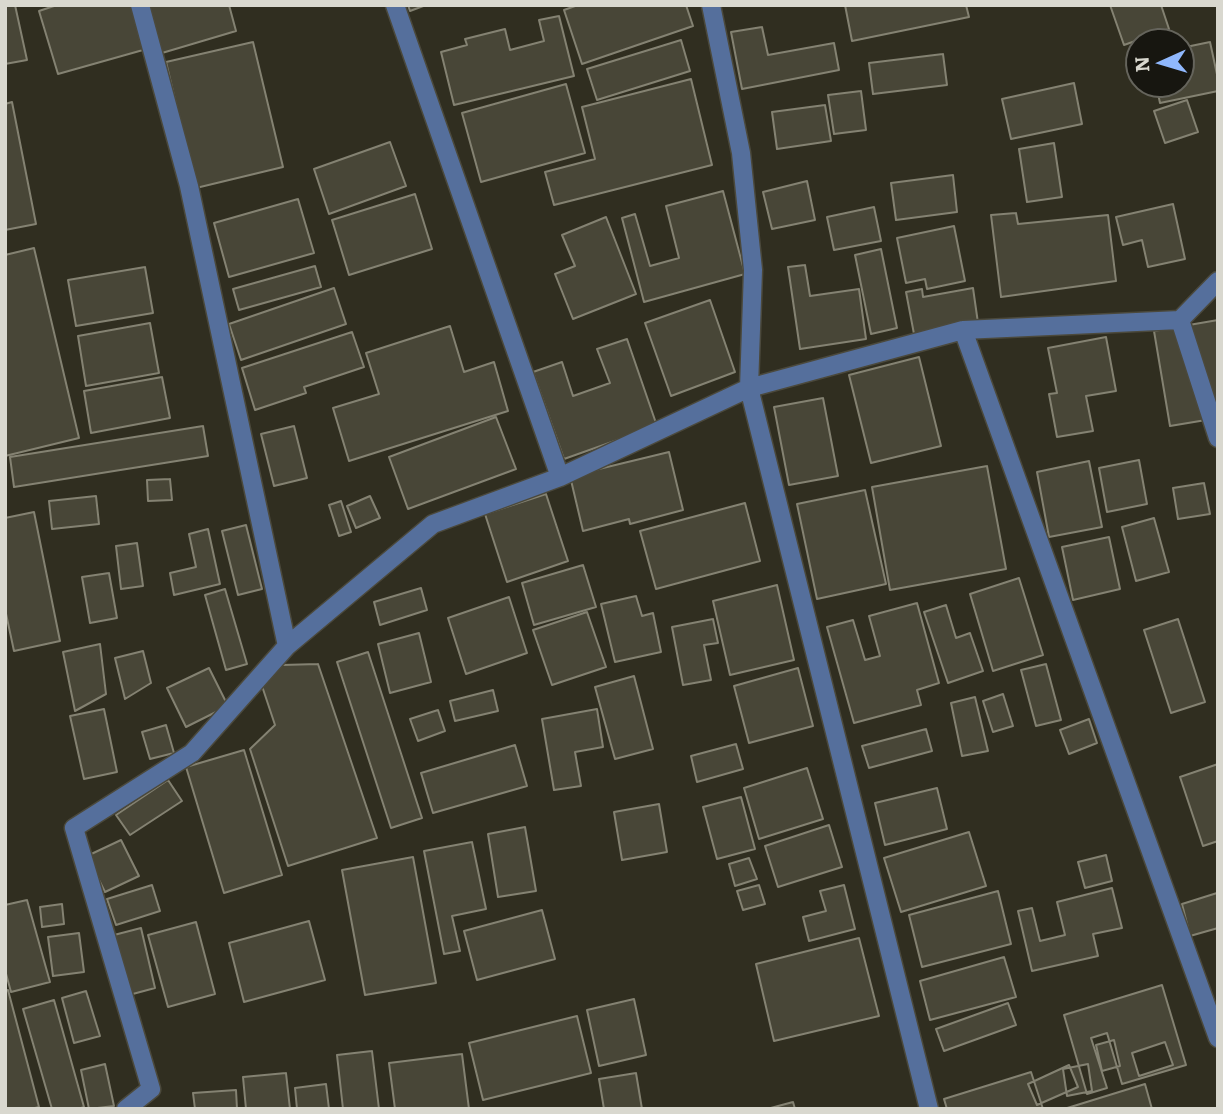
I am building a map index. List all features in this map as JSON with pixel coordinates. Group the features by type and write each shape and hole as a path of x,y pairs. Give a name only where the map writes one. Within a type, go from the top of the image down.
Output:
{"street":[{"path":"140,5 189,186 287,646"},
{"path":"395,5 560,477"},
{"path":"711,5 743,166 753,271 749,388 929,1109"},
{"path":"126,1109 151,1089 74,828 192,753 287,646 433,524 560,477 749,388 963,330 1180,320 1218,281"},
{"path":"1180,320 1218,438"},
{"path":"963,330 1218,1038"}],"building":[{"path":"5,5 15,5 27,60 5,64"},
{"path":"57,5 131,5 143,50 58,74 39,11"},
{"path":"229,5 236,31 162,53 148,6"},
{"path":"408,5 426,5 410,11"},
{"path":"578,5 686,5 693,26 582,64 564,10"},
{"path":"845,5 966,5 969,17 852,41"},
{"path":"1110,5 1161,5 1169,28 1125,28 1124,45"},
{"path":"559,16 574,76 454,105 441,52 467,45 465,39 505,29 510,50 544,41 539,20"},
{"path":"762,27 768,55 834,43 839,70 742,89 731,32"},
{"path":"681,40 690,71 597,100 587,69"},
{"path":"253,42 283,167 196,188 166,62"},
{"path":"1210,42 1218,91 1195,96 1195,45"},
{"path":"943,54 947,85 873,94 869,63"},
{"path":"691,79 712,165 554,205 545,172 595,159 582,107"},
{"path":"1074,83 1082,124 1011,139 1002,99"},
{"path":"566,84 585,153 481,182 462,113"},
{"path":"861,91 866,130 834,134 828,95"},
{"path":"1159,98 1184,98 1160,103"},
{"path":"1187,100 1198,132 1165,143 1154,111"},
{"path":"12,102 36,224 5,230 5,104"},
{"path":"825,105 831,141 777,149 772,112"},
{"path":"390,142 406,186 329,214 314,169"},
{"path":"1054,143 1062,197 1027,202 1019,149"},
{"path":"953,175 957,212 896,220 891,183"},
{"path":"807,181 815,220 772,229 763,192"},
{"path":"723,191 745,274 644,302 622,218 635,214 650,266 679,258 666,206"},
{"path":"415,194 432,249 349,275 332,220"},
{"path":"298,199 314,253 229,277 214,223"},
{"path":"1173,204 1185,259 1148,267 1142,240 1123,245 1116,217"},
{"path":"874,207 881,241 834,250 827,217"},
{"path":"1016,213 1018,224 1108,215 1116,281 1001,297 991,215"},
{"path":"606,217 636,294 573,319 555,274 575,266 562,235"},
{"path":"954,226 965,281 927,289 925,279 906,283 897,238"},
{"path":"34,248 79,438 5,456 5,255"},
{"path":"881,249 897,328 871,334 855,255"},
{"path":"805,265 810,296 859,289 866,339 800,349 788,267"},
{"path":"315,266 321,287 239,310 233,289"},
{"path":"145,267 153,313 76,326 68,280"},
{"path":"334,288 346,324 241,360 229,324"},
{"path":"973,288 978,323 914,334 906,292 922,289 923,297"},
{"path":"710,300 735,372 671,396 645,323"},
{"path":"1218,320 1218,418 1170,426 1154,331"},
{"path":"150,323 159,373 86,386 78,336"},
{"path":"450,326 464,372 494,362 508,411 349,461 333,408 379,394 366,353"},
{"path":"352,332 364,367 304,387 306,393 255,410 242,368"},
{"path":"1106,337 1116,391 1086,396 1093,431 1057,437 1049,394 1057,393 1048,348"},
{"path":"627,339 657,426 564,459 533,372 562,362 573,396 610,383 597,349"},
{"path":"919,357 941,446 871,463 849,375"},
{"path":"162,377 170,418 91,433 84,391"},
{"path":"823,398 838,476 789,485 774,407"},
{"path":"496,417 516,469 408,509 389,457"},
{"path":"203,426 208,456 14,487 10,457"},
{"path":"294,426 307,478 274,486 261,434"},
{"path":"669,452 683,510 630,524 629,519 583,531 570,476"},
{"path":"1139,460 1147,504 1107,512 1099,468"},
{"path":"1089,461 1102,527 1049,537 1037,472"},
{"path":"987,466 1006,569 890,590 872,487"},
{"path":"170,479 172,500 148,501 147,480"},
{"path":"1204,483 1210,514 1178,519 1173,488"},
{"path":"865,490 886,584 817,599 797,504"},
{"path":"546,494 568,561 507,582 485,514"},
{"path":"96,496 99,524 52,529 49,501"},
{"path":"370,496 380,518 356,528 347,506"},
{"path":"341,501 351,532 339,536 329,505"},
{"path":"745,503 760,561 656,589 640,531"},
{"path":"34,512 60,641 14,651 5,609 5,518"},
{"path":"1154,518 1169,572 1136,581 1122,527"},
{"path":"246,525 262,589 238,595 222,531"},
{"path":"208,529 220,584 174,595 170,573 196,567 189,534"},
{"path":"1109,537 1120,589 1073,600 1062,547"},
{"path":"137,543 143,586 121,589 116,546"},
{"path":"583,565 596,607 534,625 522,583"},
{"path":"109,573 117,618 90,623 82,577"},
{"path":"1019,578 1043,655 993,671 970,594"},
{"path":"777,585 794,660 730,675 713,601"},
{"path":"421,588 427,610 380,625 374,602"},
{"path":"225,589 247,664 226,670 205,595"},
{"path":"636,596 642,616 653,613 661,652 615,662 601,604"},
{"path":"509,597 527,653 466,674 448,618"},
{"path":"917,603 939,683 917,690 921,705 854,723 827,627 853,620 865,660 880,656 869,616"},
{"path":"946,605 956,638 970,633 983,671 948,683 924,612"},
{"path":"587,612 606,667 552,685 533,630"},
{"path":"713,619 718,643 704,645 711,680 683,685 672,627"},
{"path":"1178,619 1205,702 1171,713 1144,630"},
{"path":"419,633 431,682 390,693 378,644"},
{"path":"100,644 106,694 75,711 63,652"},
{"path":"143,651 151,683 125,699 115,658"},
{"path":"368,652 422,818 391,828 337,662"},
{"path":"318,664 377,838 288,866 250,749 275,725 262,686 282,665"},
{"path":"1046,664 1061,720 1036,726 1021,670"},
{"path":"209,668 228,706 186,727 167,688"},
{"path":"798,668 813,726 749,743 734,686"},
{"path":"634,676 653,749 615,759 595,687"},
{"path":"493,690 498,711 455,721 450,701"},
{"path":"1003,694 1013,726 993,732 983,701"},
{"path":"975,697 988,751 962,756 951,703"},
{"path":"104,709 117,772 84,779 70,716"},
{"path":"597,709 603,747 575,752 581,786 554,790 542,719"},
{"path":"438,710 445,731 418,741 410,719"},
{"path":"1089,719 1097,743 1069,754 1060,730"},
{"path":"166,725 174,753 150,759 142,732"},
{"path":"926,729 932,751 869,768 862,746"},
{"path":"736,744 743,769 697,782 691,756"},
{"path":"515,745 527,786 433,813 421,773"},
{"path":"244,750 282,875 224,893 186,767"},
{"path":"1218,764 1218,841 1203,846 1180,777"},
{"path":"807,768 823,819 759,839 744,788"},
{"path":"168,780 182,801 130,835 116,815"},
{"path":"937,788 947,829 885,845 875,803"},
{"path":"741,797 755,849 717,859 703,807"},
{"path":"659,804 667,852 622,860 614,812"},
{"path":"829,825 842,867 778,887 765,846"},
{"path":"525,827 536,891 498,897 488,834"},
{"path":"969,832 986,886 901,912 884,858"},
{"path":"121,840 139,876 105,892 87,856"},
{"path":"472,842 486,909 452,916 460,951 444,954 424,851"},
{"path":"1106,855 1112,881 1085,888 1078,862"},
{"path":"413,857 436,983 365,995 342,870"},
{"path":"749,858 757,879 735,886 729,864"},
{"path":"152,885 160,911 116,925 107,899"},
{"path":"759,885 765,904 743,910 737,891"},
{"path":"844,885 855,929 809,941 803,917 826,911 820,891"},
{"path":"1112,888 1122,928 1093,934 1098,956 1032,971 1018,911 1032,908 1040,941 1065,935 1057,902"},
{"path":"998,891 1011,944 922,967 909,915"},
{"path":"1217,893 1218,928 1190,936 1182,904"},
{"path":"27,900 50,982 11,992 5,970 5,905"},
{"path":"62,904 64,924 42,927 40,907"},
{"path":"542,910 555,959 477,980 464,931"},
{"path":"309,921 325,980 244,1002 229,943"},
{"path":"196,922 215,994 168,1007 148,935"},
{"path":"141,928 155,988 129,995 114,935"},
{"path":"79,933 84,972 53,976 48,937"},
{"path":"859,938 879,1016 774,1041 756,964"},
{"path":"1004,957 1016,997 930,1020 920,981"},
{"path":"1162,985 1186,1065 1122,1084 1107,1033 1091,1038 1107,1088 1087,1094 1064,1015"},
{"path":"8,990 39,1107 31,1109 5,1109 5,991"},
{"path":"86,991 100,1036 74,1043 62,998"},
{"path":"634,999 646,1055 599,1066 587,1010"},
{"path":"54,1000 84,1107 78,1109 52,1109 23,1009"},
{"path":"1008,1003 1016,1025 944,1051 936,1029"},
{"path":"577,1016 591,1073 483,1100 469,1043"},
{"path":"1114,1040 1120,1066 1102,1071 1096,1045"},
{"path":"1165,1042 1173,1065 1139,1076 1132,1053"},
{"path":"372,1051 379,1109 343,1109 337,1055"},
{"path":"462,1054 469,1109 395,1109 389,1063"},
{"path":"105,1064 114,1106 89,1109 81,1070"},
{"path":"1088,1064 1092,1091 1067,1096 1063,1069"},
{"path":"1069,1065 1078,1087 1037,1105 1028,1084"},
{"path":"1031,1072 1043,1109 947,1109 944,1099"},
{"path":"286,1073 290,1109 246,1109 243,1077"},
{"path":"636,1073 642,1109 604,1109 599,1079"},
{"path":"326,1084 329,1109 297,1109 295,1088"},
{"path":"1145,1084 1152,1109 1064,1109"},
{"path":"236,1090 237,1109 195,1109 193,1093"},
{"path":"793,1102 795,1109 767,1109"}]}
